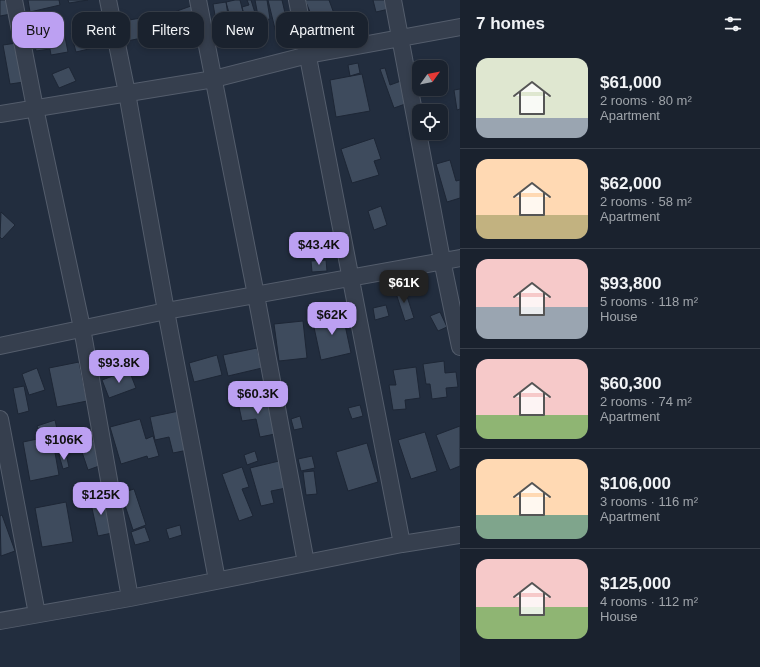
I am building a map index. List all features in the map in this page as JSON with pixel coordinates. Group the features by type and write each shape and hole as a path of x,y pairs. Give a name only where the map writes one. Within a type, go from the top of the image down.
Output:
{"street":[{"path":"14,0 35,108 82,328 130,598"},
{"path":"108,0 127,93 166,311 217,580"},
{"path":"198,0 256,295 306,563"},
{"path":"297,0 402,544"},
{"path":"394,0 442,260 460,347"},
{"path":"0,114 214,79 308,55 460,27"},
{"path":"0,346 166,311 442,260 460,258"},
{"path":"0,419 37,614"},
{"path":"0,621 130,598 402,544 460,535"}],"building":[{"path":"0,0 9,0 11,14 0,16"},
{"path":"28,0 59,0 60,5 30,12"},
{"path":"68,0 88,0 69,3"},
{"path":"240,0 243,12 229,12 226,2"},
{"path":"247,0 251,0 255,12 243,12 242,7 249,5"},
{"path":"255,0 267,0 270,19 268,19 268,12 257,12"},
{"path":"268,0 282,0 285,12 276,12 276,33"},
{"path":"305,0 329,0 333,12 310,12"},
{"path":"373,0 387,0 389,9 376,12"},
{"path":"226,2 228,12 214,12 213,4"},
{"path":"191,6 193,12 174,12"},
{"path":"138,18 138,39 130,40 130,20"},
{"path":"64,32 68,52 51,55 50,49 36,51 36,48 64,48"},
{"path":"12,44 12,48 18,48 24,82 10,84 3,45"},
{"path":"75,48 93,48 76,52"},
{"path":"358,63 360,73 350,76 348,65"},
{"path":"69,67 76,81 59,88 52,74"},
{"path":"385,68 390,85 401,81 408,103 394,108 380,69"},
{"path":"362,74 370,111 336,117 330,80"},
{"path":"460,89 460,109 457,110 454,90"},
{"path":"374,138 381,159 374,161 379,175 352,183 341,149"},
{"path":"450,160 456,181 460,180 460,198 447,202 436,164"},
{"path":"381,206 387,225 374,230 368,211"},
{"path":"1,212 15,225 2,239 0,237"},
{"path":"326,260 327,271 312,272 311,261"},
{"path":"404,287 414,318 405,321 395,290"},
{"path":"386,305 389,316 375,320 373,308"},
{"path":"342,311 351,353 321,360 312,318"},
{"path":"440,312 447,327 438,331 430,316"},
{"path":"303,321 307,358 279,361 274,324"},
{"path":"257,348 262,368 228,376 223,355"},
{"path":"217,355 222,375 194,382 189,363"},
{"path":"444,361 445,373 456,372 458,387 446,388 447,397 432,399 430,384 426,384 423,364"},
{"path":"79,362 87,401 57,407 49,368"},
{"path":"416,367 420,398 405,400 406,409 393,410 389,385 396,385 393,370"},
{"path":"37,368 45,390 29,395 22,374"},
{"path":"129,370 136,388 109,398 102,380"},
{"path":"24,386 29,411 18,414 13,388"},
{"path":"240,387 243,399 232,401 229,389"},
{"path":"267,396 275,434 260,437 256,419 242,421 238,402"},
{"path":"360,405 363,416 352,419 348,408"},
{"path":"179,411 188,450 173,453 169,437 155,440 150,417"},
{"path":"300,416 303,428 294,430 291,419"},
{"path":"140,419 146,439 153,436 159,456 148,459 147,456 121,464 110,427"},
{"path":"55,420 57,429 40,434 37,426"},
{"path":"460,426 460,466 450,470 436,435"},
{"path":"89,429 102,465 88,470 76,434"},
{"path":"425,432 437,471 411,479 398,440"},
{"path":"52,436 59,475 30,481 23,442"},
{"path":"367,443 378,482 348,491 336,452"},
{"path":"255,451 258,461 247,465 244,455"},
{"path":"66,454 69,467 63,469 59,455"},
{"path":"312,456 315,468 301,471 298,459"},
{"path":"279,461 286,488 271,491 274,503 261,506 250,468"},
{"path":"242,467 249,487 242,489 253,516 239,521 222,474"},
{"path":"314,471 317,494 306,495 303,472"},
{"path":"134,489 146,525 133,530 121,493"},
{"path":"105,496 112,533 98,536 90,499"},
{"path":"88,497 90,504 80,509 77,502"},
{"path":"66,502 73,542 42,547 35,508"},
{"path":"2,515 15,551 1,556 0,516"},
{"path":"180,525 182,535 169,539 166,529"},
{"path":"145,527 150,541 135,545 131,532"}]}
